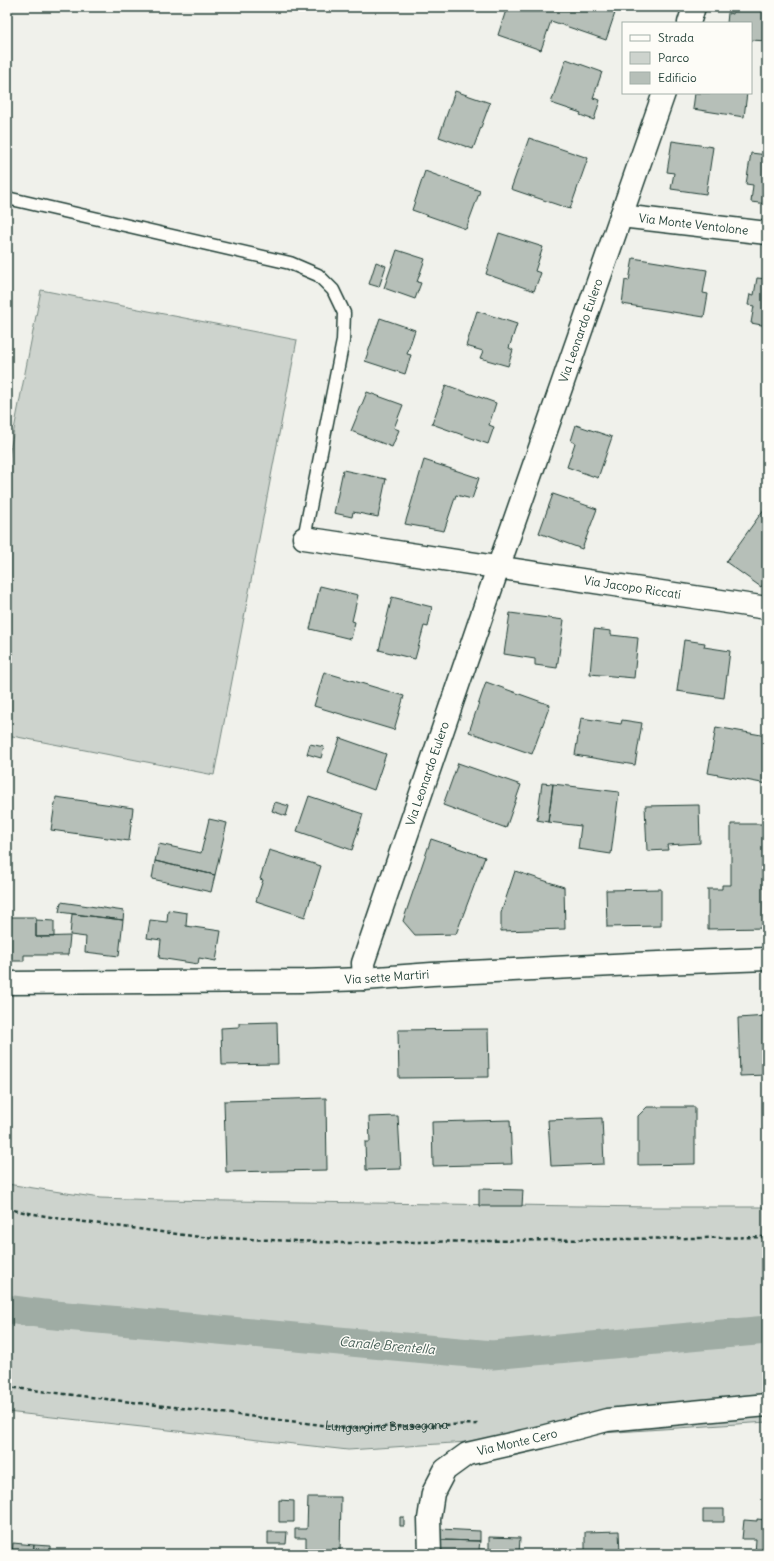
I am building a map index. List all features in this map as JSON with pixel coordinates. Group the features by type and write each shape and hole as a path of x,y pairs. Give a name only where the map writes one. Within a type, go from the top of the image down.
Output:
{"street":[{"path":"689,22 694,7"},
{"name":"Via Leonardo Eulero","path":"364,979 363,963 498,568 664,94"},
{"name":"Via Monte Ventolone","path":"621,216 767,233"},
{"path":"304,538 498,568"},
{"name":"Via Jacopo Riccati","path":"498,568 767,608"},
{"name":"Via sette Martiri","path":"7,983 296,981 364,979 767,959"},
{"name":"Via Monte Cero","path":"430,1554 429,1519 433,1493 445,1470 467,1454 608,1420 767,1405"}],"lane":[{"path":"7,198 290,263 318,275 333,290 344,313 343,341 304,538"}],"path":[{"path":"7,1209 62,1219 200,1237 343,1243 767,1237"},
{"name":"Lungargine Brusegana","path":"7,1387 347,1428 481,1424"}],"green space":[{"path":"41,290 297,340 214,775 7,735 7,466"},
{"path":"7,1184 100,1198 160,1200 650,1207 767,1207 767,1422 348,1450 7,1412"}],"building":[{"path":"507,7 617,7 606,40 551,21 541,50 498,35"},
{"path":"734,7 767,7 767,41 752,40 752,22 727,22 728,13 733,14"},
{"path":"566,59 602,72 593,98 600,100 594,120 580,115 581,113 551,103"},
{"path":"455,91 490,103 473,149 439,137"},
{"path":"695,94 747,94 744,117 693,109"},
{"path":"529,138 588,158 570,209 511,189"},
{"path":"672,141 713,147 706,194 671,189 674,173 667,172"},
{"path":"751,153 767,155 767,204 751,202 753,185 746,184"},
{"path":"425,171 480,191 466,229 412,210"},
{"path":"499,233 543,247 535,271 541,273 534,291 486,274"},
{"path":"397,250 425,259 417,282 421,283 415,299 384,288"},
{"path":"633,258 707,270 703,293 708,294 704,317 622,304 625,280 629,281"},
{"path":"376,262 386,266 379,287 369,284"},
{"path":"757,278 767,279 767,326 751,323 754,306 748,305 750,294 754,295"},
{"path":"477,311 517,324 509,348 513,350 508,366 480,358 483,351 466,346"},
{"path":"380,318 415,330 407,354 411,355 405,374 365,361"},
{"path":"446,385 496,403 489,425 494,427 488,444 432,424"},
{"path":"367,392 403,405 394,428 399,430 392,447 351,431"},
{"path":"576,425 612,437 598,478 567,467 575,443 571,441"},
{"path":"424,460 479,478 472,499 456,495 444,531 405,524"},
{"path":"343,470 386,479 378,517 353,512 352,517 334,513"},
{"path":"553,494 597,509 582,549 539,533"},
{"path":"767,505 767,579 761,587 726,562"},
{"path":"320,586 358,595 352,621 355,622 351,639 310,629"},
{"path":"392,597 432,607 428,627 424,626 415,659 379,650"},
{"path":"510,613 564,620 557,668 535,665 535,659 504,654"},
{"path":"594,629 611,631 611,635 638,638 634,678 590,674"},
{"path":"684,640 705,643 704,647 730,651 724,698 677,691"},
{"path":"324,672 404,696 394,730 314,706"},
{"path":"486,682 550,705 532,754 469,732"},
{"path":"581,718 621,724 622,720 642,723 635,765 575,755"},
{"path":"716,727 767,736 767,784 708,773"},
{"path":"340,738 386,754 374,790 328,773"},
{"path":"310,744 324,747 321,758 307,754"},
{"path":"458,763 521,785 506,828 443,805"},
{"path":"542,783 553,784 548,822 537,820"},
{"path":"553,784 619,792 611,854 578,849 581,826 548,822"},
{"path":"309,796 363,814 352,850 297,831"},
{"path":"56,797 133,808 129,841 51,830"},
{"path":"275,802 289,806 286,816 272,811"},
{"path":"699,805 700,843 667,845 668,850 647,851 645,806"},
{"path":"209,819 227,823 215,875 155,861 159,844 201,853"},
{"path":"731,824 767,824 766,928 708,929 708,889 722,889 722,885 731,885"},
{"path":"431,839 485,857 456,934 415,935 403,921"},
{"path":"269,850 321,866 305,917 256,901 263,880 260,879"},
{"path":"155,861 215,875 211,892 152,879"},
{"path":"515,871 564,887 565,929 501,931 501,913"},
{"path":"661,889 661,926 607,927 606,890"},
{"path":"61,902 124,911 123,920 59,912"},
{"path":"168,910 187,913 186,926 221,931 216,961 199,958 198,964 159,958 161,940 147,938 150,920 167,922"},
{"path":"72,914 123,920 119,956 85,952 86,937 70,935"},
{"path":"7,917 36,917 36,937 70,936 68,955 24,955 24,961 7,961"},
{"path":"36,920 54,921 54,937 36,937"},
{"path":"767,1016 767,1075 740,1076 738,1018"},
{"path":"277,1022 278,1064 222,1065 221,1028 239,1027 239,1023"},
{"path":"488,1029 489,1077 399,1078 398,1030"},
{"path":"326,1098 327,1170 226,1172 224,1101"},
{"path":"647,1107 695,1107 695,1164 638,1165 638,1116"},
{"path":"398,1116 401,1169 366,1170 365,1142 370,1142 369,1117"},
{"path":"602,1118 604,1164 551,1166 548,1120"},
{"path":"510,1120 512,1164 433,1166 432,1122"},
{"path":"479,1189 523,1190 522,1206 479,1206"},
{"path":"308,1497 341,1497 340,1554 306,1554 306,1538 295,1538 295,1529 307,1529"},
{"path":"279,1500 294,1501 294,1522 279,1522"},
{"path":"703,1509 724,1509 724,1522 703,1522"},
{"path":"400,1517 404,1517 404,1526 400,1526"},
{"path":"757,1519 767,1520 767,1554 755,1554 756,1539 742,1539 744,1520 757,1521"},
{"path":"440,1529 480,1531 480,1541 439,1540"},
{"path":"619,1531 620,1554 585,1554 585,1532"},
{"path":"268,1532 287,1532 286,1544 268,1544"},
{"path":"489,1537 520,1538 519,1554 439,1554 439,1540 480,1541 479,1549 489,1550"},
{"path":"13,1543 34,1545 33,1554 12,1554"},
{"path":"34,1545 50,1546 50,1554 33,1554"}],"waterway":[{"name":"Canale Brentella","path":"7,1309 44,1314 492,1355 767,1330"}]}
